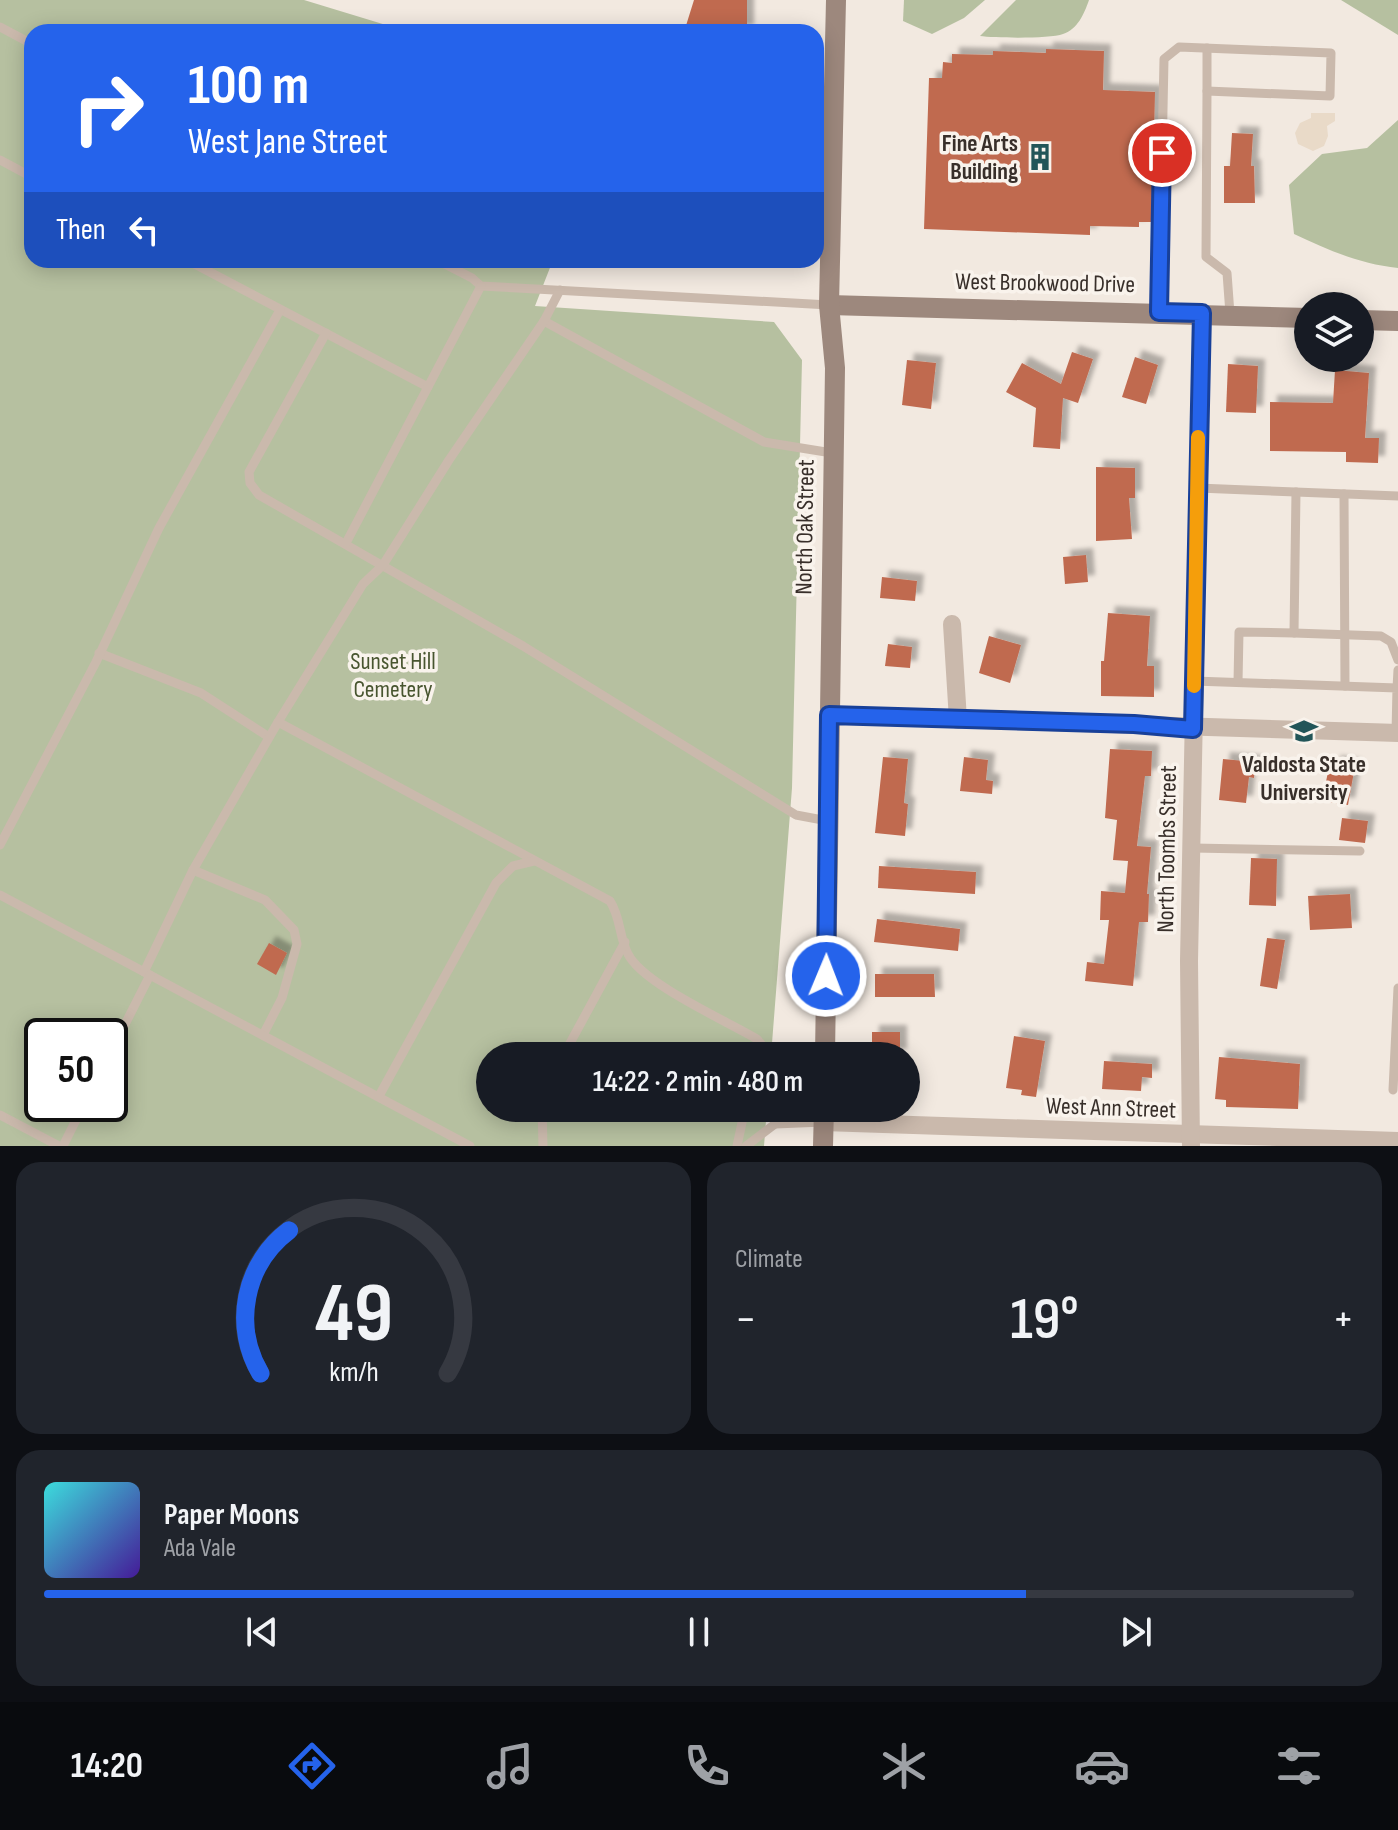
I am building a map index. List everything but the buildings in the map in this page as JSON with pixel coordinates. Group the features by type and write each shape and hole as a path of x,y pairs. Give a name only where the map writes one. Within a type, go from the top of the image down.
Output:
{"main road":[{"name":"North Oak Street","path":"825,1042 835,368 829,305 836,0"},
{"name":"West Brookwood Drive","path":"829,305 1294,317"},
{"path":"1374,320 1398,321"},
{"path":"823,1122 823,1146"}],"street":[{"name":"North Toombs Street","path":"1191,1140 1189,961 1202,313"},
{"path":"952,624 958,720"},
{"path":"829,715 1134,724 1193,729 1397,733"},
{"name":"West Ann Street","path":"920,1122 1191,1140 1398,1141"}],"lane":[{"path":"0,27 24,40"},
{"path":"1159,312 1164,59 1179,47 1331,53 1330,96 1207,91"},
{"path":"1207,48 1206,257 1227,273 1230,314"},
{"path":"0,160 24,173"},
{"path":"202,268 428,387"},
{"path":"453,268 481,286 829,305"},
{"path":"346,543 481,286"},
{"path":"126,1018 193,870 269,737 363,584 383,565 449,460 544,321 560,290"},
{"path":"0,845 99,653 159,528 280,310"},
{"path":"544,321 764,442 832,453"},
{"path":"326,333 249,472 250,483 259,495 566,673 796,815 828,821"},
{"path":"1197,488 1398,496"},
{"path":"1294,633 1296,492"},
{"path":"1344,494 1345,686"},
{"path":"1238,682 1239,632 1381,636 1391,642 1398,660"},
{"path":"99,653 201,693 269,737"},
{"path":"1397,733 1398,670"},
{"path":"1194,681 1397,688"},
{"path":"278,722 610,901 617,912 627,954 642,973 759,1042"},
{"path":"1193,848 1360,851"},
{"path":"379,1096 496,883 513,866 534,861"},
{"path":"193,870 265,900 294,930 297,944 282,998 263,1035"},
{"path":"0,895 470,1146"},
{"path":"571,1042 625,942"},
{"path":"1393,1090 1398,988"},
{"path":"0,1115 61,1146 74,1122"},
{"path":"542,1122 543,1146"},
{"path":"737,1146 742,1122"},
{"path":"746,1146 775,1124 786,1122"}],"green space":[{"name":"Sunset Hill Cemetery","path":"0,0 304,0 383,24 24,24 24,268 550,268 535,306 774,322 802,360 792,788 772,1042 476,1042 476,1122 766,1122 764,1146 0,1146"},
{"path":"904,0 985,0 964,18 932,34 903,21"},
{"path":"1016,0 1089,0 1083,16 1063,34 1009,38 980,36"},
{"path":"1341,0 1398,0 1398,35"},
{"path":"1398,120 1398,268 1344,256 1294,234 1289,185 1322,154 1367,148"}],"shaded area":[{"path":"1311,113 1335,113 1335,121 1327,126 1328,136 1324,146 1313,151 1298,144 1295,133 1300,123 1311,118"}],"slow traffic":[{"path":"1194,686 1198,437"}],"place":[{"name":"Fine Arts Building","path":"1040,157"},
{"name":"Valdosta State University","path":"1304,731"}],"route":[{"path":"826,976 829,715 1134,724 1193,729 1202,313 1159,312 1162,153"}]}
